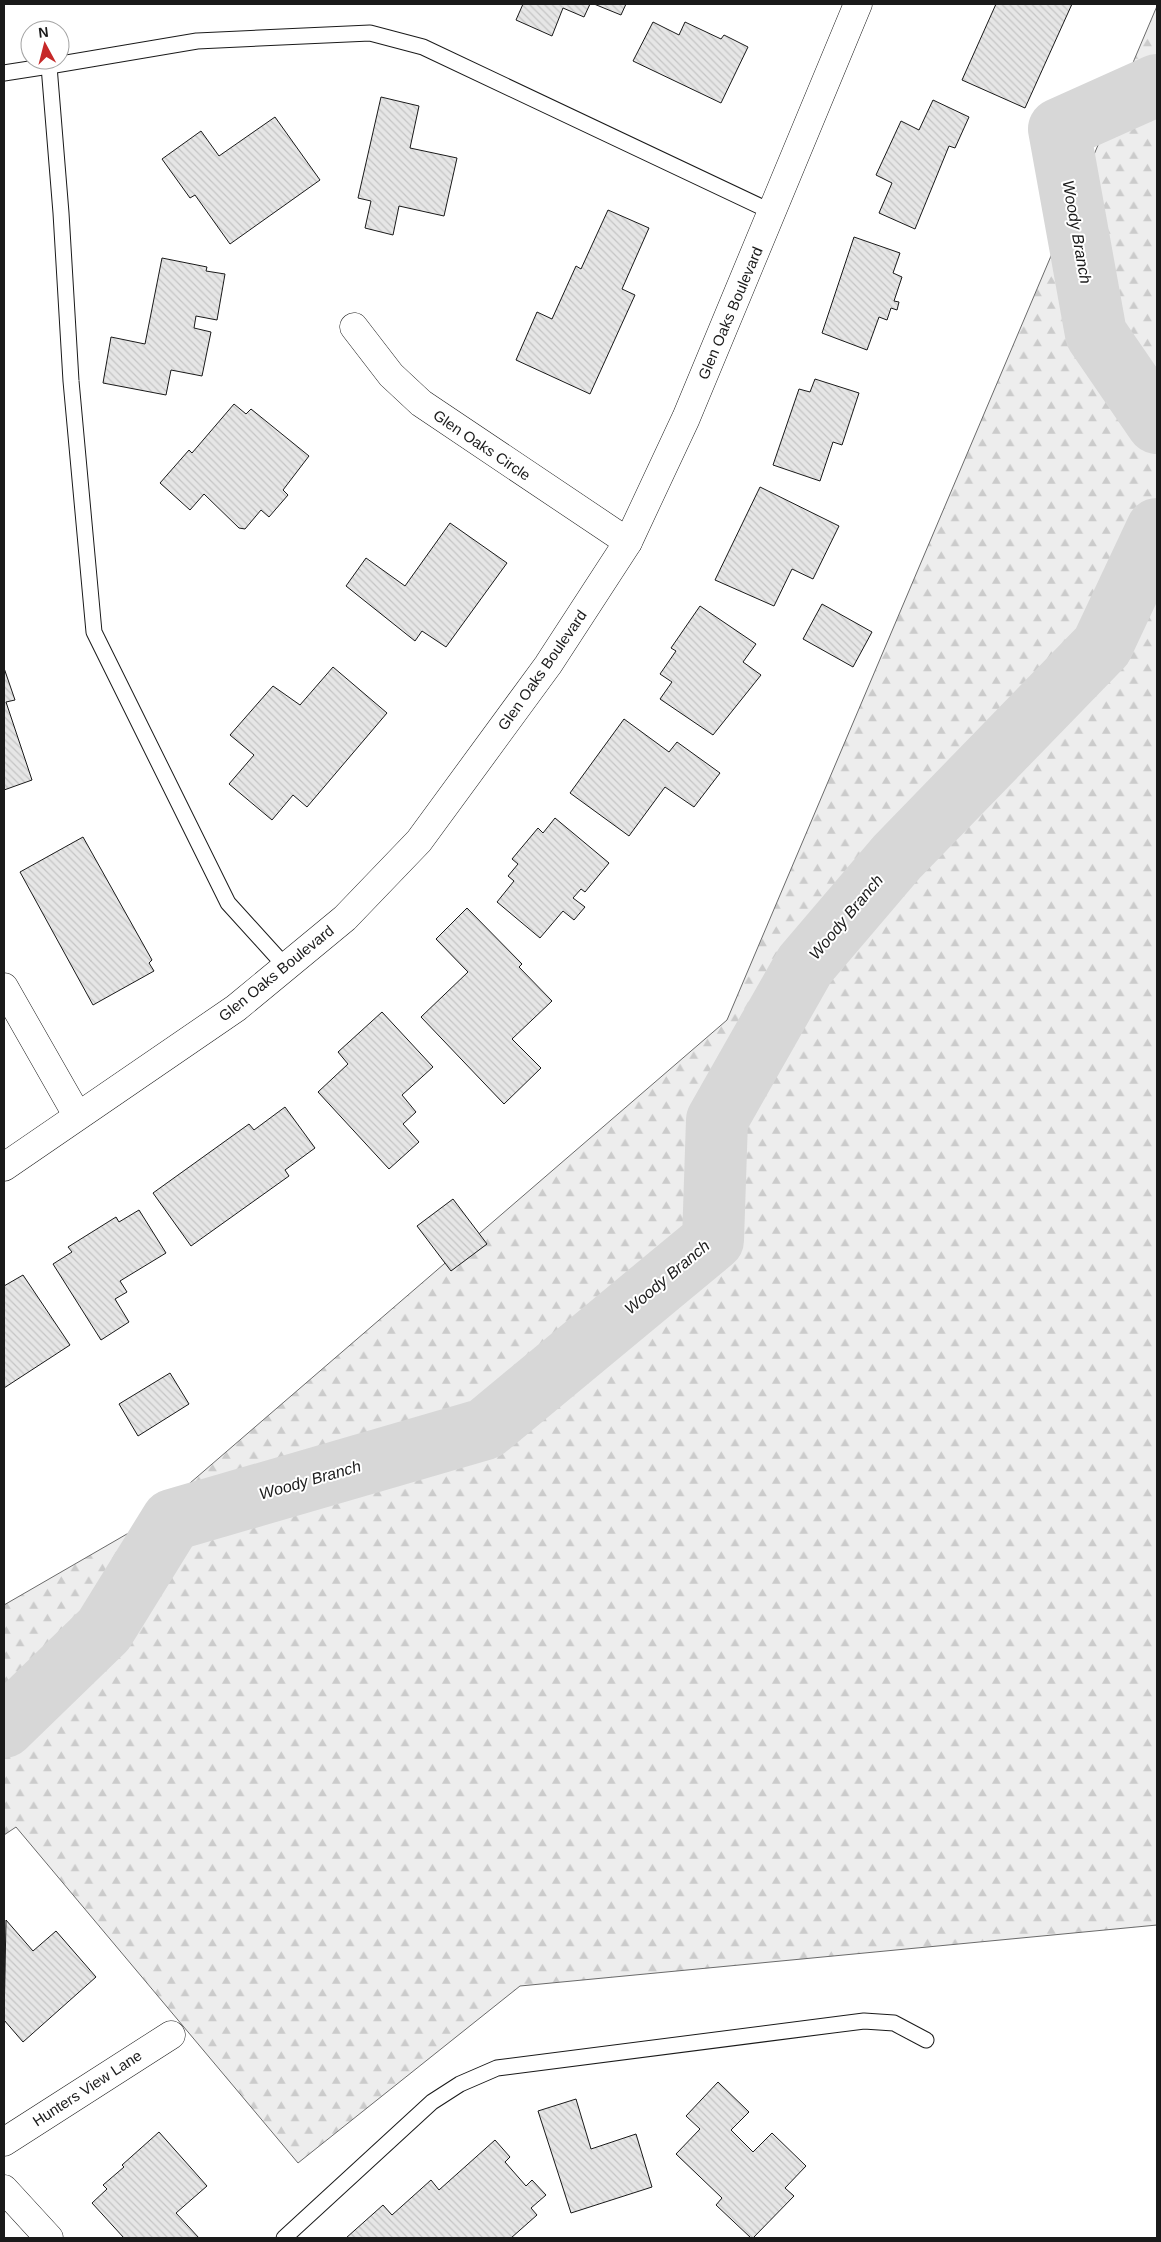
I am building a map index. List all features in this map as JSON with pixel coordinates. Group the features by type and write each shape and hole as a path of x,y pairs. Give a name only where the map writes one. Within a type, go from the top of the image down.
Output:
{"street":[{"name":"Glen Oaks Boulevard","path":"4,1167 77,1115 236,1008 345,918 419,841 548,665 628,542 686,418 858,4"},
{"name":"Glen Oaks Circle","path":"354,327 391,375 421,403 628,542"},
{"path":"4,987 77,1115"},
{"name":"Hunters View Lane","path":"4,2142 171,2034"},
{"path":"4,2190 49,2238"}],"lane":[{"path":"70,62 197,41 370,33 423,47 772,212"},
{"path":"4,73 23,70"},
{"path":"49,70 61,213 71,381 94,632 228,903 286,966"},
{"path":"284,2238 432,2102 460,2084 497,2068 864,2021 894,2022 926,2040"}],"green space":[{"path":"1157,6 1157,1925 520,1986 298,2163 16,1827 4,1835 4,1605 139,1527 727,1020"}],"building":[{"path":"523,4 590,4 584,17 563,8 552,36 516,20"},
{"path":"594,4 626,4 621,15"},
{"path":"996,4 1072,4 1025,108 962,80"},
{"path":"653,22 679,35 685,22 721,39 724,35 748,47 721,103 633,61"},
{"path":"381,97 419,106 410,148 457,158 444,216 399,206 393,235 365,228 371,201 358,198"},
{"path":"933,100 969,117 955,148 949,146 915,229 879,213 892,183 876,175 901,121 919,130"},
{"path":"275,117 320,180 230,244 195,195 190,198 162,159 201,131 219,156"},
{"path":"608,210 649,228 622,289 635,295 590,394 516,360 537,312 552,319 576,266 581,269"},
{"path":"854,237 900,253 893,273 902,277 894,301 899,302 897,310 891,308 887,320 879,317 867,350 822,333"},
{"path":"162,258 207,267 206,271 225,274 217,320 196,316 194,328 211,332 202,376 171,370 166,395 103,383 111,337 145,344"},
{"path":"815,379 859,393 842,445 833,442 820,481 773,465 799,389 810,392"},
{"path":"234,404 246,414 251,409 309,456 283,490 288,495 269,517 261,510 245,529 239,528 204,494 190,510 160,483 189,450 192,453"},
{"path":"760,487 839,526 813,579 792,569 774,606 715,580"},
{"path":"450,523 507,563 446,647 422,631 415,641 346,586 366,558 405,586"},
{"path":"822,604 872,632 853,667 803,639"},
{"path":"700,606 756,644 743,662 761,675 713,735 660,699 672,682 660,674 676,651 671,648"},
{"path":"333,667 387,713 307,807 293,795 272,820 229,784 254,755 230,735 273,686 300,705"},
{"path":"4,668 15,700 6,702 32,780 4,790"},
{"path":"624,719 669,752 677,742 720,773 694,807 665,787 629,836 570,793"},
{"path":"555,818 609,863 585,892 581,889 573,898 585,907 574,920 563,911 540,938 497,902 514,881 508,876 518,864 512,859 538,828 543,833"},
{"path":"83,837 152,960 149,963 154,971 93,1005 20,872"},
{"path":"467,908 522,964 519,967 552,1001 512,1039 541,1068 504,1104 421,1017 468,972 436,939"},
{"path":"382,1012 433,1067 402,1095 416,1112 403,1124 419,1142 389,1169 318,1092 348,1064 338,1052"},
{"path":"285,1107 315,1148 285,1170 289,1176 191,1246 153,1193 249,1124 254,1130"},
{"path":"453,1199 487,1244 451,1271 417,1226"},
{"path":"139,1210 166,1253 120,1281 127,1292 115,1299 129,1322 101,1340 53,1264 72,1252 68,1247 116,1217 119,1222"},
{"path":"23,1275 70,1345 4,1388 4,1286"},
{"path":"170,1373 189,1404 138,1436 119,1404"},
{"path":"6,1920 33,1951 56,1931 96,1977 23,2042 4,2020"},
{"path":"718,2082 749,2112 731,2130 753,2152 772,2133 806,2166 785,2188 794,2196 753,2238 716,2205 722,2198 676,2154 700,2129 686,2116"},
{"path":"576,2099 591,2149 636,2134 652,2187 571,2213 538,2111"},
{"path":"159,2132 207,2186 176,2213 199,2238 124,2238 92,2203 107,2189 103,2185"},
{"path":"495,2140 510,2157 505,2162 526,2186 532,2180 546,2195 531,2208 537,2215 511,2238 346,2238 383,2205 392,2215 431,2180 439,2190"}],"waterway":[{"name":"Woody Branch","path":"1157,85 1059,129 1096,334 1157,423"},
{"name":"Woody Branch","path":"4,1727 104,1630 172,1520 485,1429 713,1240 717,1120 805,965 897,857 1102,646 1157,529"}]}
